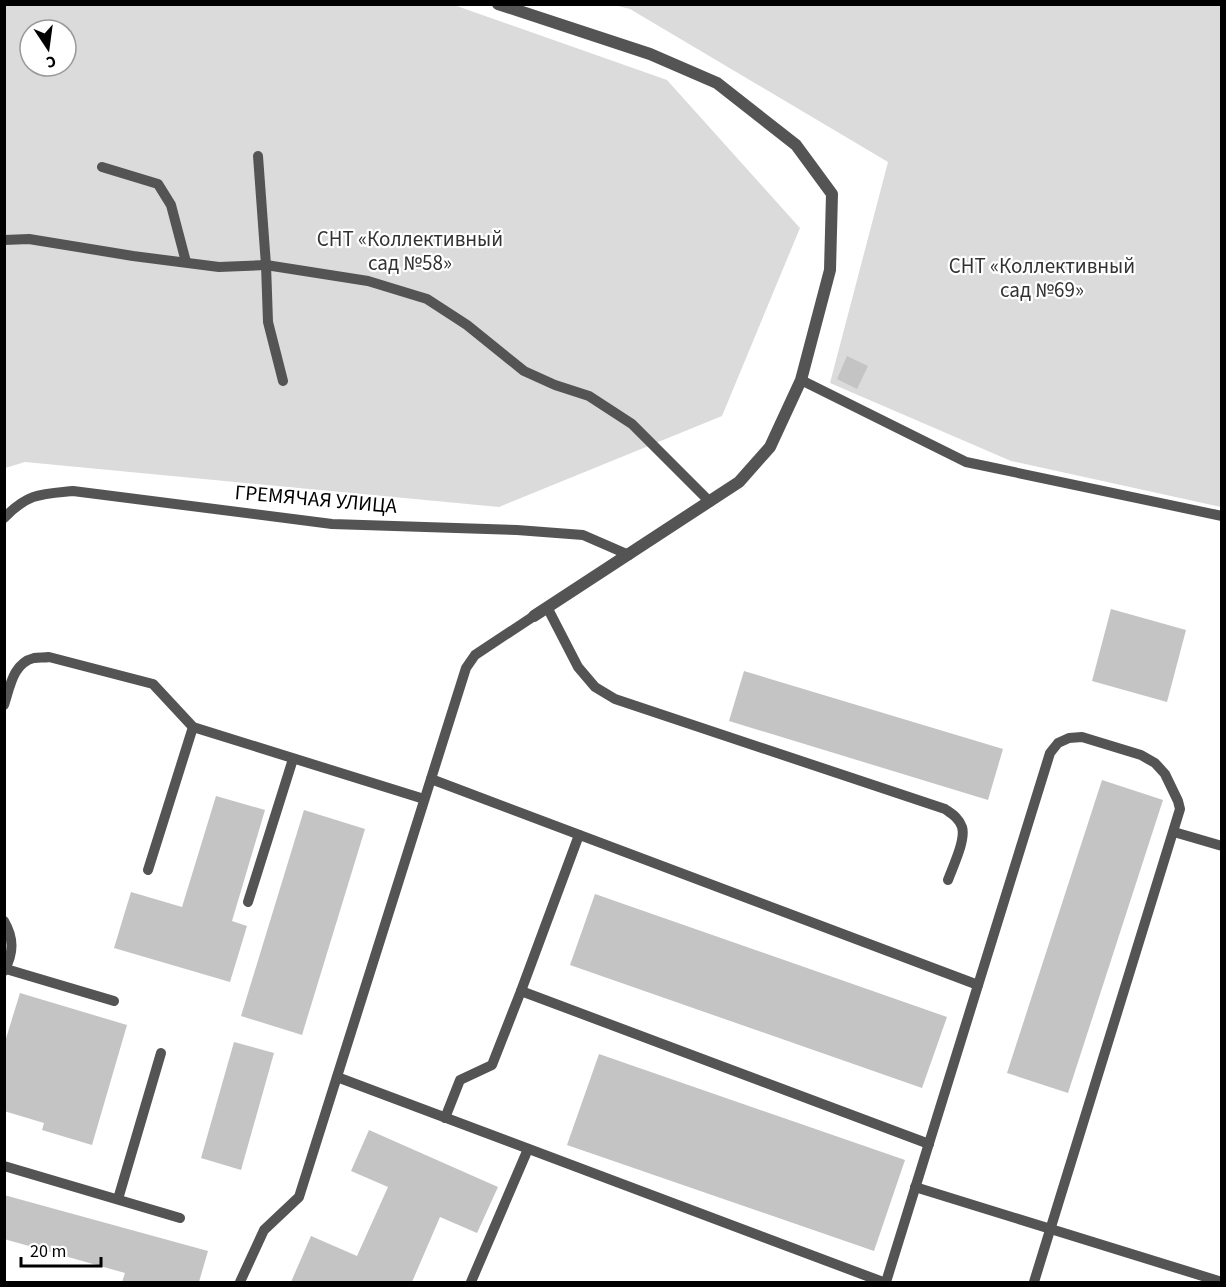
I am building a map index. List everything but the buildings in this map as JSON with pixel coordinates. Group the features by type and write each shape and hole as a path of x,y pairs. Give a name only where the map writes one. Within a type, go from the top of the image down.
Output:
{"street":[{"path":"498,4 651,54 717,83 796,145 832,194 830,270 801,380 770,447 739,482 534,616"}],"lane":[{"path":"258,156 268,322 283,381"},
{"path":"102,166 159,184 171,205 186,262"},
{"path":"4,240 29,239 219,267 266,265 368,281 427,299 467,325 524,370 555,385 589,396 632,424 710,502"},
{"path":"801,380 966,462 1221,516"},
{"name":"ГРЕМЯЧАЯ УЛИЦА","path":"4,518 16,506 38,494 73,491 332,524 517,530 584,535 629,555"},
{"path":"548,607 578,667 595,687 615,699 945,809 956,816 962,827 962,839 948,879"},
{"path":"240,1282 264,1230 299,1197 466,668 475,655 534,616"},
{"path":"4,705 13,677 20,665 32,658 49,657 153,684 193,727 424,799"},
{"path":"148,870 193,727"},
{"path":"337,1077 884,1282 1050,753 1058,743 1069,738 1082,737 1141,755 1155,763 1165,774 1180,809 1034,1282"},
{"path":"248,902 293,759"},
{"path":"431,779 978,985"},
{"path":"1174,832 1221,846"},
{"path":"445,1118 460,1080 492,1065 579,836"},
{"path":"4,921 12,940 5,970 114,1001"},
{"path":"520,991 929,1144"},
{"path":"118,1199 161,1053"},
{"path":"471,1282 528,1149"},
{"path":"4,1166 180,1218"},
{"path":"915,1187 1221,1282"}],"green space":[{"name":"СНТ «Коллективный сад №58»","path":"5,5 454,5 667,80 800,228 722,416 499,507 25,462 5,468"},
{"name":"СНТ «Коллективный сад №69»","path":"614,5 1221,5 1221,507 1011,461 830,383 888,162 630,9"}]}
